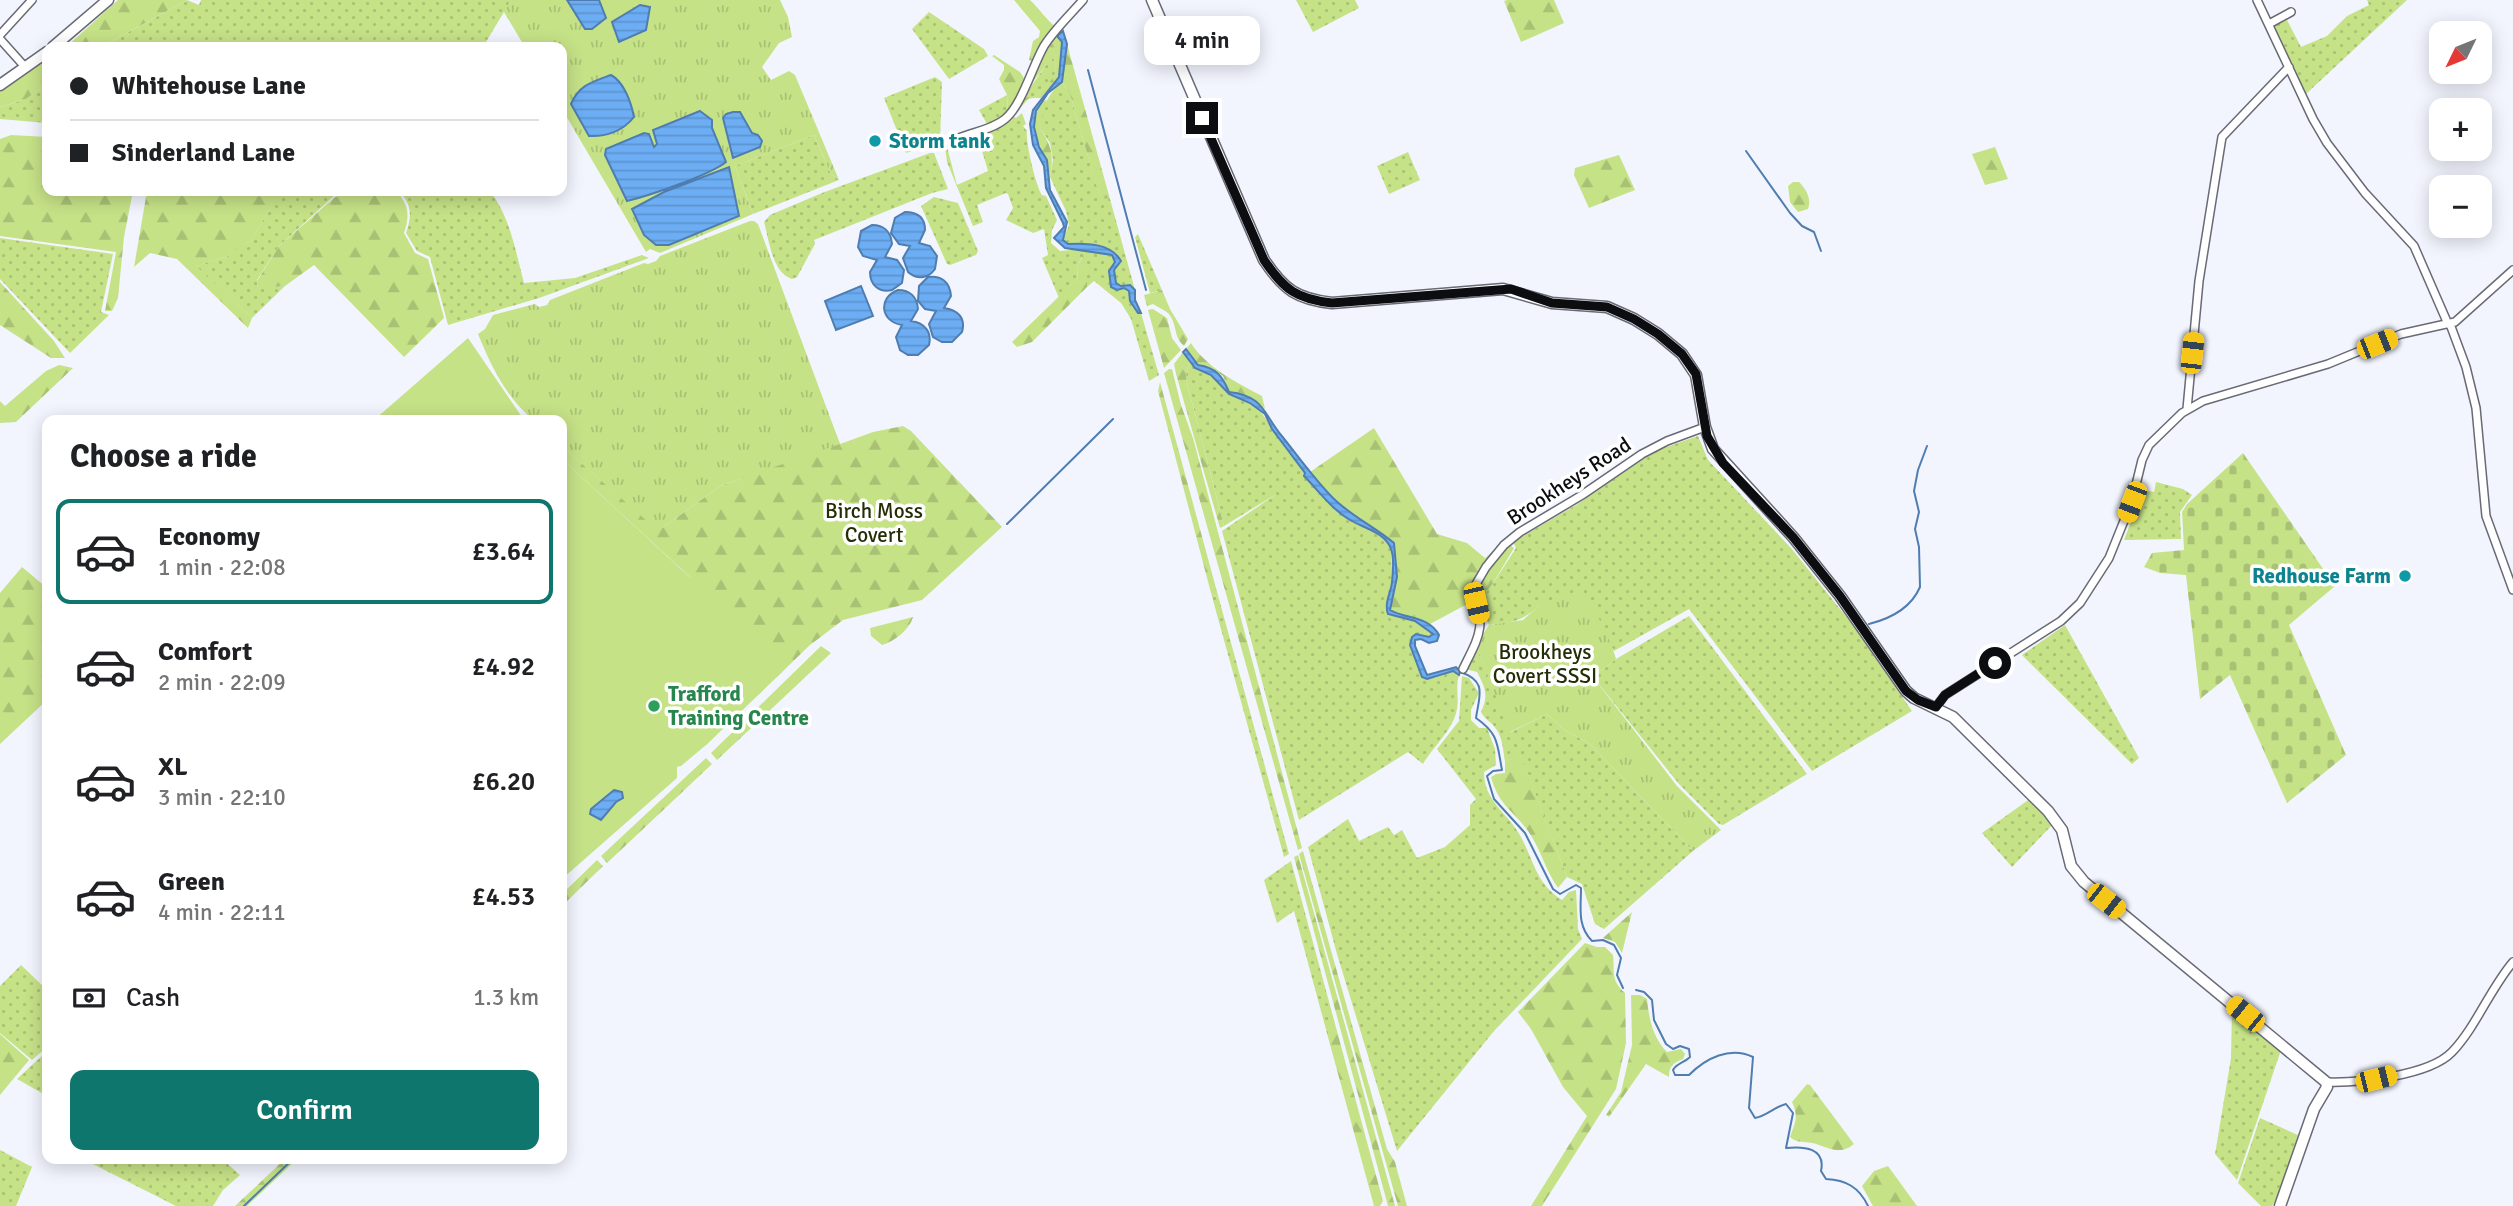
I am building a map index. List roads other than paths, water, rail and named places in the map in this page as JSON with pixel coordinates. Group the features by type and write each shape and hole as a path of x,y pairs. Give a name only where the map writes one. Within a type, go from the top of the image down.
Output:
{"street":[{"path":"26,68 0,37 32,0"},
{"path":"59,42 108,0"},
{"path":"959,138 999,124 1008,116 1016,106 1027,80 1052,36 1083,0"},
{"path":"1152,0 1261,254 1285,287 1309,299 1332,303 1503,289 1552,303 1607,307 1647,326 1672,344 1686,359 1699,385 1705,427 1713,449 1793,537 1840,596 1902,686 1914,698 1936,707 1963,727 2054,818 2062,830 2068,859 2084,882 2326,1082 2365,1081 2425,1067 2444,1059 2458,1045 2513,962"},
{"path":"2257,0 2313,119 2333,153 2365,193 2414,246 2449,324 2466,367 2476,408 2486,516 2513,590"},
{"path":"2269,24 2291,12"},
{"path":"0,85 42,56"},
{"path":"2187,409 2199,281 2222,137 2289,67"},
{"path":"1936,707 1945,695 2061,621 2080,603 2110,557 2132,502 2142,460 2149,445 2187,409 2203,401 2328,363 2401,334 2449,324 2462,318 2513,270"},
{"name":"Brookheys Road","path":"1462,669 1480,634 1481,625 1472,591 1486,567 1504,545 1642,454 1667,441 1705,427"},
{"path":"2280,1206 2309,1122 2327,1087 2326,1082"}],"water":[{"path":"567,0 599,0 606,18 592,29 585,29"},
{"path":"640,5 650,7 646,30 619,42 612,22"},
{"path":"1063,31 1067,44 1062,82 1048,93 1036,111 1034,127 1039,147 1047,160 1050,190 1067,222 1063,240 1068,244 1098,245 1117,255 1121,261 1114,270 1116,283 1121,286 1130,285 1135,290 1135,300 1141,313 1138,313 1130,301 1129,291 1111,287 1109,271 1115,262 1112,255 1065,248 1054,238 1064,227 1046,188 1044,166 1033,145 1030,124 1033,110 1059,77 1062,42 1057,36"},
{"path":"611,75 623,87 634,117 614,132 589,136 571,104 582,88"},
{"path":"700,111 712,120 712,128 726,162 693,179 627,201 605,155 606,149 644,133 649,134 654,147 657,144 653,130"},
{"path":"733,112 740,112 752,133 758,135 762,141 760,147 733,158 723,118"},
{"path":"729,167 739,216 669,245 656,245 644,235 632,209 664,192"},
{"path":"905,212 914,213 922,219 925,230 919,243 930,246 937,256 935,269 926,276 919,277 908,272 903,258 910,246 899,244 891,233 895,218"},
{"path":"872,225 880,226 888,233 892,244 885,257 897,260 904,270 902,283 892,290 879,289 874,284 870,272 877,260 863,256 858,247 861,231"},
{"path":"928,277 937,277 947,283 951,296 944,308 957,313 962,319 962,332 952,342 942,342 933,337 929,324 936,311 925,309 918,301 919,286"},
{"path":"861,286 873,316 836,330 825,301"},
{"path":"898,290 906,291 914,298 918,309 911,321 920,324 928,332 929,345 918,355 908,355 900,350 896,337 902,325 890,319 884,309 887,298"},
{"path":"1186,349 1198,365 1218,373 1229,392 1241,394 1256,402 1333,498 1394,543 1397,577 1390,610 1429,624 1439,635 1437,641 1429,643 1421,639 1415,640 1427,675 1456,667 1460,671 1459,675 1453,671 1427,679 1422,677 1410,645 1412,637 1416,634 1429,637 1433,634 1415,621 1388,614 1393,565 1388,543 1380,535 1345,517 1332,506 1304,476 1305,473 1272,429 1265,414 1250,403 1229,394 1211,375 1195,368 1183,352"},
{"path":"614,790 622,792 623,798 616,802 601,820 590,814 591,809"}],"waterway":[{"path":"1088,70 1146,290"},
{"path":"1746,151 1790,213 1802,226 1814,232 1821,251"},
{"path":"1007,524 1113,419"},
{"path":"1869,624 1899,612 1911,601 1920,587 1919,547 1915,529 1919,512 1914,491 1927,446"},
{"path":"1460,672 1475,680 1478,685 1480,696 1476,718 1489,729 1498,746 1502,770 1493,771 1487,776 1494,799 1525,833 1553,889 1560,894 1576,885 1581,888 1584,929 1592,941 1603,940 1614,945 1621,958 1617,975 1623,988"},
{"path":"1636,990 1644,992 1652,1000 1654,1020 1666,1044 1673,1049 1680,1046 1689,1049 1690,1057 1673,1070 1675,1075 1689,1075 1703,1063 1727,1053 1753,1057 1749,1108 1755,1118 1786,1104 1793,1113 1786,1148 1806,1148 1817,1153 1822,1163 1821,1171 1826,1179 1851,1186 1868,1206"},
{"path":"244,1206 288,1164"}],"place":[{"name":"Storm tank","path":"875,141"},
{"name":"Redhouse Farm","path":"2405,576"},
{"name":"Trafford Training Centre","path":"654,706"}],"park label":[{"name":"Birch Moss Covert","path":"874,523"},
{"name":"Brookheys Covert SSSI","path":"1545,664"}]}
